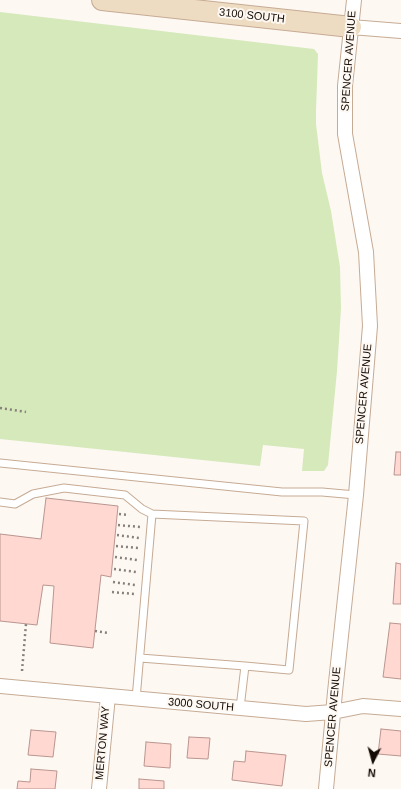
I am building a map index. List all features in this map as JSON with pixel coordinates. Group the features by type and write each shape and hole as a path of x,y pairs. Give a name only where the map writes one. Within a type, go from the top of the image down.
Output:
{"street":[{"name":"3100 SOUTH","path":"102,0 401,31"},
{"name":"SPENCER AVENUE","path":"326,789 356,495 370,326 366,252 345,134 345,86 354,0"},
{"name":"3000 SOUTH","path":"0,686 306,714 333,712 363,706 401,709"},
{"name":"MERTON WAY","path":"99,789 108,696"}],"lane":[{"path":"0,463 282,492 322,492 356,495"},
{"path":"0,502 15,504 32,494 64,488 125,495 142,509 152,514 304,521 289,670 140,658"},
{"path":"136,699 152,514"},
{"path":"240,708 245,666"}],"path":[{"path":"0,408 26,412"},
{"path":"118,525 151,529"},
{"path":"117,535 150,540"},
{"path":"116,546 149,550"},
{"path":"115,557 148,561"},
{"path":"114,569 147,574"},
{"path":"113,582 146,586"},
{"path":"112,592 146,596"},
{"path":"22,671 26,624"},
{"path":"95,631 109,633"}],"green space":[{"path":"0,12 314,49 318,54 316,124 322,173 331,211 340,267 341,308 337,371 328,465 324,471 302,471 304,449 263,445 260,466 0,439"}],"building":[{"path":"396,452 401,452 401,475 394,475"},
{"path":"46,498 118,506 111,577 101,575 93,648 50,643 54,586 43,585 37,625 0,621 0,534 41,539"},
{"path":"396,563 401,564 401,604 393,604"},
{"path":"390,623 401,624 401,679 383,677"},
{"path":"381,729 401,731 401,756 378,754"},
{"path":"31,730 56,732 53,757 28,755"},
{"path":"189,737 210,738 208,759 187,758"},
{"path":"146,742 171,744 170,768 144,766"},
{"path":"246,751 286,755 282,786 232,780 234,761 245,762"},
{"path":"31,769 57,771 55,789 17,789 18,781 30,782"},
{"path":"139,779 164,781 164,789 139,789"}]}
